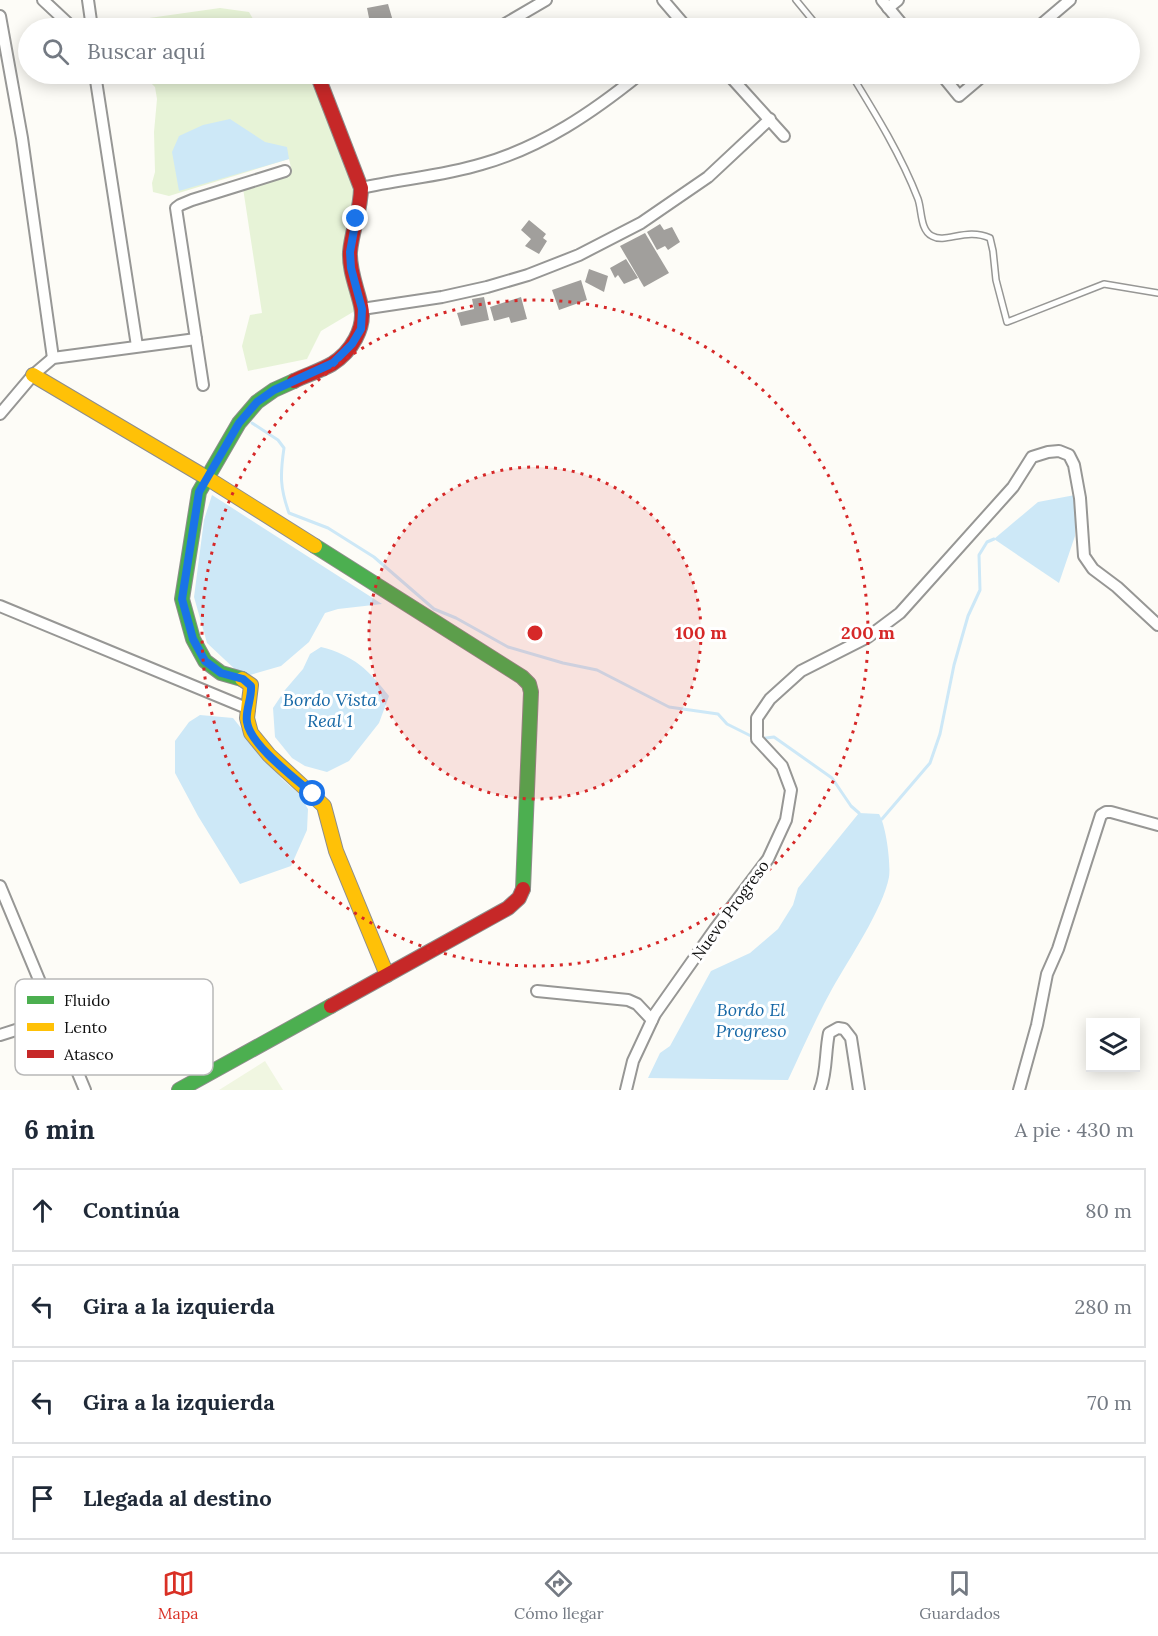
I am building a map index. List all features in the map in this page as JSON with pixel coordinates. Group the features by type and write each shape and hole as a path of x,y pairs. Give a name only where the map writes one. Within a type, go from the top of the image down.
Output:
{"street":[{"path":"43,0 62,18"},
{"path":"88,0 91,18"},
{"path":"515,18 546,0"},
{"path":"663,0 678,18"},
{"path":"897,18 885,4 898,0"},
{"path":"1049,18 1070,0"},
{"path":"0,16 21,138 53,358"},
{"path":"97,84 137,346"},
{"path":"325,84 361,188 361,199 350,252 351,268 362,309 361,329 352,344 333,363 274,390 257,402 239,423 199,492 182,599 193,639 205,661 221,673 243,679 251,686 252,694 247,723 258,744 324,806 336,851 387,975"},
{"path":"361,188 481,165 518,152 568,127 628,84"},
{"path":"737,84 784,136"},
{"path":"949,84 959,96 973,84"},
{"path":"362,309 442,297 487,287 528,275 579,255 641,223 708,177 770,119"},
{"path":"203,385 176,208 192,200 285,171"},
{"path":"0,414 33,375 53,358 195,339"},
{"path":"33,375 207,478 522,677 529,684 531,692 524,886 519,898 508,908 213,1071"},
{"name":"Nuevo Progreso","path":"626,1090 633,1061 652,1020 715,929 768,859 786,820 791,790 782,766 757,739 757,718 770,699 801,671 868,637 900,613 1014,487 1032,458 1059,451 1069,455 1074,465 1080,498 1084,556 1093,569 1117,586 1158,625"},
{"path":"0,606 249,709"},
{"path":"1019,1090 1037,1025 1047,974 1058,949 1101,815 1111,812 1158,825"},
{"path":"0,886 39,979"},
{"path":"537,991 628,1000 637,1004 652,1020"},
{"path":"820,1090 823,1083 825,1051 829,1033 838,1028 844,1029 851,1038 859,1090"},
{"path":"0,1035 15,1030"},
{"path":"79,1075 85,1090"},
{"path":"179,1090 206,1075"}],"lane":[{"path":"796,0 811,18"},
{"path":"856,84 905,171 919,201 925,229 931,236 940,238 963,233 979,233 990,238 996,280 1007,322 1104,284 1158,293"}],"green space":[{"path":"220,8 249,12 252,18 149,18"},
{"path":"152,84 318,84 363,185 352,222 358,309 321,331 307,359 248,371 242,346 250,315 262,313 243,188 292,172 289,159 169,196 153,192 157,99 155,87"},
{"path":"265,1061 283,1090 219,1090"}],"water":[{"path":"230,119 265,142 287,147 289,159 179,191 172,152 179,136 203,125"},
{"path":"212,495 382,604 338,609 325,613 309,642 281,666 250,675 239,673 207,643 194,597 204,520"},
{"path":"1075,495 1075,536 1059,583 994,539 1038,502"},
{"name":"Bordo Vista Real 1","path":"321,647 342,654 360,665 389,696 379,723 349,761 327,772 305,766 292,758 275,737 273,708 303,669 310,654"},
{"path":"200,715 233,718 282,779 299,794 308,809 307,830 291,866 240,884 198,816 175,773 175,741 189,722"},
{"name":"Bordo El Progreso","path":"859,813 879,814 882,819 889,863 886,890 873,919 826,1000 788,1080 648,1078 660,1053 670,1046 711,971 750,953 778,929 793,905 798,888"}],"building":[{"path":"388,4 392,18 369,18 367,8"},
{"path":"529,220 546,234 543,238 547,241 539,254 525,246 531,239 521,230"},
{"path":"660,224 664,230 672,227 680,242 668,250 665,246 657,250 647,232"},
{"path":"645,233 669,273 644,287 620,246"},
{"path":"626,259 638,278 624,284 618,275 615,278 610,268"},
{"path":"589,269 608,276 604,292 585,282"},
{"path":"581,280 587,300 559,310 552,290"},
{"path":"484,297 489,320 461,326 457,313 474,309 472,299"},
{"path":"521,297 527,319 511,323 509,317 494,321 490,307"}],"waterway":[{"path":"252,423 278,440 284,448 282,481 289,513 328,528 374,557 434,609 456,618 508,647 597,670 669,707 718,714 727,724 753,737"},
{"path":"882,819 930,763 940,734 954,665 968,616 980,590 979,555 987,542 994,539"},
{"path":"759,739 774,737 832,778 851,806 859,813"}],"traffic: fast":[{"path":"242,679 221,673 205,661 193,639 182,599 199,492 239,423 257,402 274,390 294,381"},
{"path":"315,546 522,677 529,684 531,692 523,889"},
{"path":"213,1071 331,1006"},
{"path":"179,1090 206,1075"}],"traffic: slow":[{"path":"33,375 207,478 315,546"},
{"path":"242,679 251,685 247,718 251,733 269,755 324,806 336,851 387,975"}],"traffic: jam":[{"path":"294,381 323,369 339,359 356,339 362,314 350,259 361,188 321,84"},
{"path":"331,1006 508,908 519,898 523,889"}],"route":[{"path":"313,794 258,744 247,723 252,694 251,686 243,679 221,673 205,661 193,639 182,599 199,492 239,423 257,402 274,390 333,363 352,344 361,329 362,309 351,268 350,252 356,219"}]}
